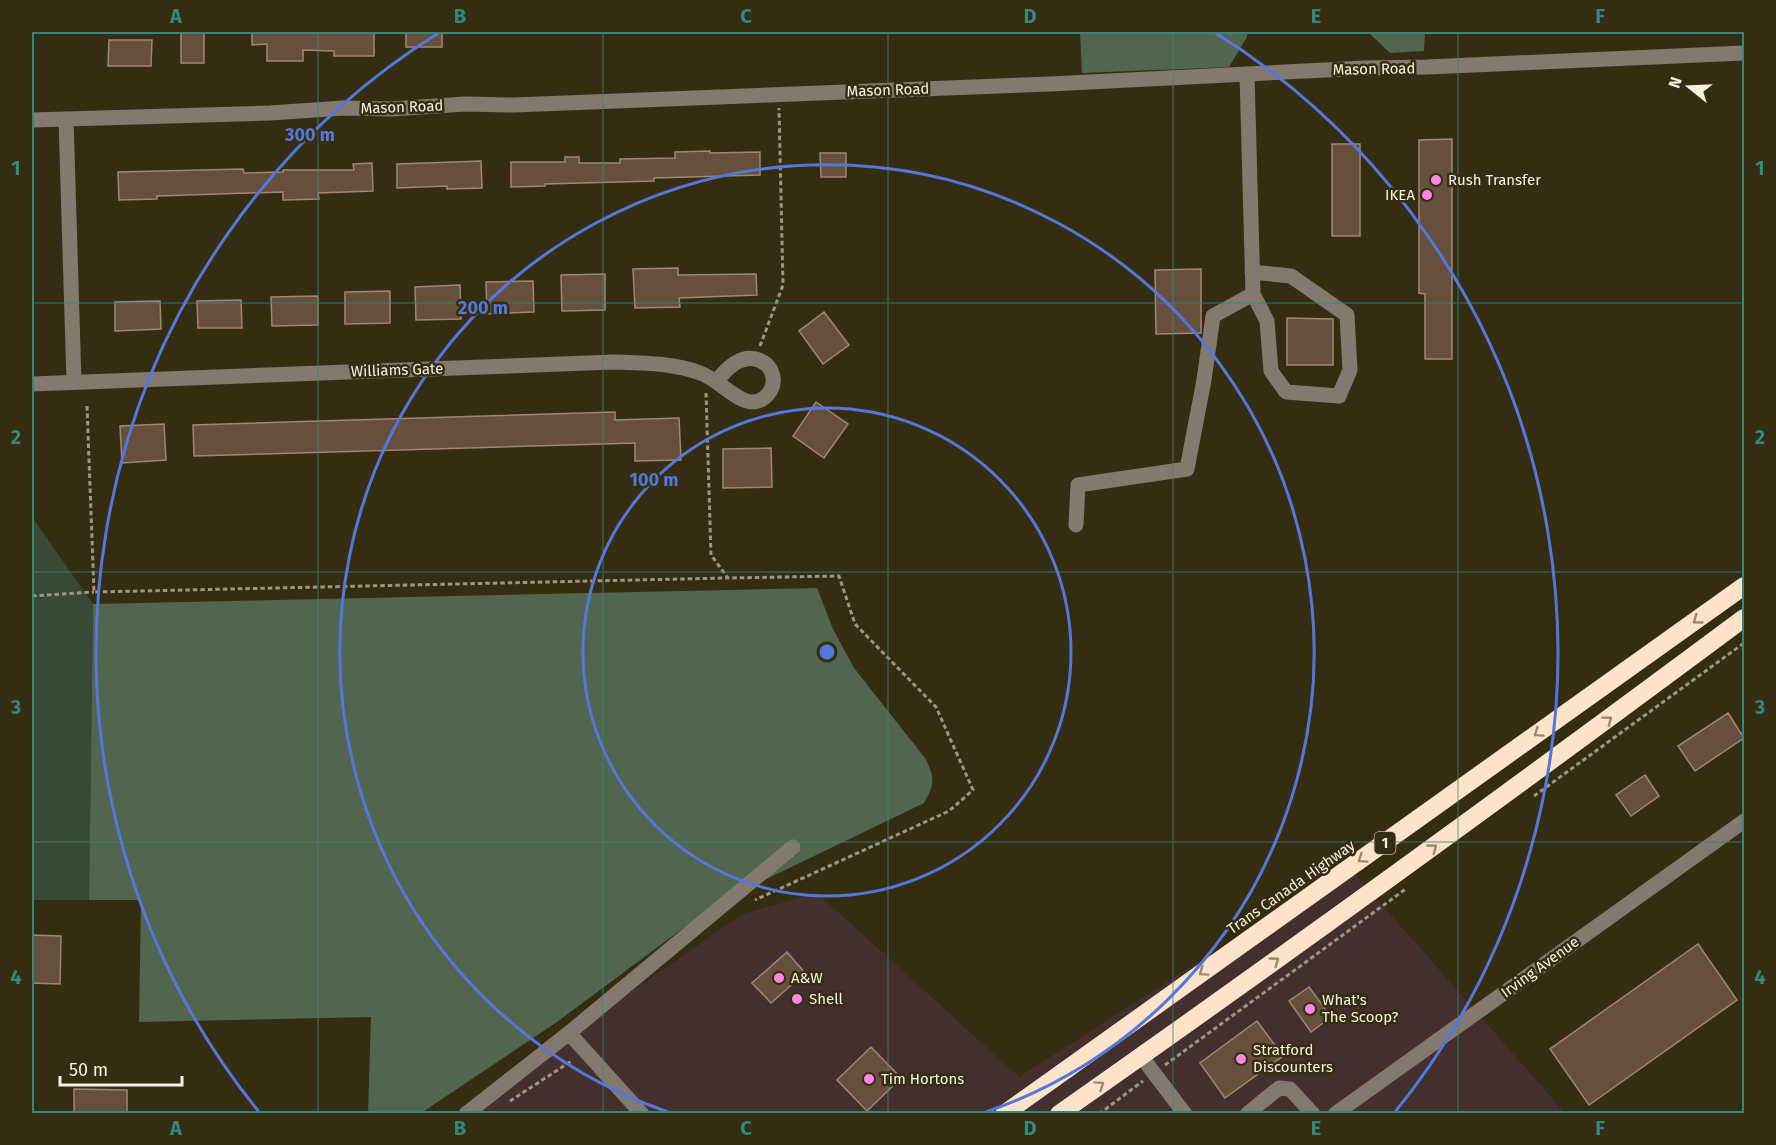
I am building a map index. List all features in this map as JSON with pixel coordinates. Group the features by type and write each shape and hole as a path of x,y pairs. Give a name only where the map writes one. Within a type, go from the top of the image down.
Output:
{"highway":[{"name":"Trans Canada Highway","path":"1004,1113 1744,586"},
{"name":"1","path":"1059,1113 1526,781 1744,618"}],"street":[{"name":"Mason Road","path":"32,120 1050,84 1744,53"},
{"path":"1247,74 1252,272 1253,294 1267,321 1271,371 1286,392 1339,396 1350,370 1347,315 1291,276 1252,272"},
{"path":"66,119 74,382"},
{"path":"1076,525 1078,485 1187,469 1204,380 1213,316 1253,294"},
{"path":"714,379 735,363 754,358"},
{"name":"Williams Gate","path":"32,384 614,362 698,371 714,379 740,399 749,402 758,401 772,388 773,378 770,369 763,362 754,358"},
{"name":"Irving Avenue","path":"1335,1113 1744,821"},
{"path":"466,1113 569,1033 793,847"},
{"path":"569,1033 642,1113"},
{"path":"1142,1056 1185,1113"},
{"path":"1247,1113 1279,1088 1290,1089 1313,1113"}],"path":[{"path":"754,358 783,285 779,94"},
{"path":"714,379 706,392 711,555 728,578"},
{"path":"87,406 94,592"},
{"path":"32,596 94,592 839,576 855,624 936,707 973,790 949,811 749,903"},
{"path":"508,1102 586,1052"}],"shaded area":[{"path":"1348,866 1565,1113 475,1114 599,1014 743,914 817,893 1019,1077"}],"green space":[{"path":"1080,32 1248,32 1229,67 1082,73"},
{"path":"1368,32 1425,32 1424,51 1390,53"},
{"path":"32,517 93,604 89,900 32,900"},
{"path":"817,588 833,629 854,668 925,758 932,780 924,803 717,903 557,1022 421,1113 368,1113 371,1017 139,1022 141,900 89,900 93,604"}],"building":[{"path":"181,32 204,32 204,63 181,63"},
{"path":"252,32 374,33 374,56 334,56 334,51 303,50 303,61 267,61 267,44 252,45"},
{"path":"406,32 442,32 442,47 406,47"},
{"path":"109,40 152,40 151,66 108,66"},
{"path":"1452,139 1452,359 1425,359 1425,294 1419,293 1419,140"},
{"path":"1332,144 1360,144 1360,236 1332,236"},
{"path":"710,151 710,153 760,152 760,175 654,178 654,181 511,187 511,162 565,162 565,157 579,157 579,163 620,163 620,159 675,158 675,152"},
{"path":"820,153 846,153 846,177 821,177"},
{"path":"481,161 482,188 447,189 447,186 397,188 397,164"},
{"path":"372,163 373,191 318,193 319,199 283,200 283,192 157,196 157,199 119,200 118,172 243,169 244,173 283,172 283,170 354,170 353,164"},
{"path":"678,268 678,275 756,274 757,295 679,298 680,307 635,308 633,269"},
{"path":"1201,269 1201,333 1156,334 1155,270"},
{"path":"605,274 605,310 562,311 561,275"},
{"path":"533,281 534,312 487,314 486,282"},
{"path":"460,285 461,319 416,320 415,287"},
{"path":"390,291 390,323 345,324 345,292"},
{"path":"318,296 318,325 272,326 271,297"},
{"path":"241,300 242,328 198,328 197,301"},
{"path":"160,301 161,329 115,331 115,302"},
{"path":"824,312 849,345 823,364 799,331"},
{"path":"1287,318 1333,319 1333,365 1287,365"},
{"path":"816,402 848,424 824,458 793,436"},
{"path":"615,412 615,420 679,418 681,460 635,461 635,443 194,456 193,425"},
{"path":"164,424 166,460 122,463 120,426"},
{"path":"771,448 772,487 723,488 723,449"},
{"path":"1728,713 1744,738 1695,771 1678,746"},
{"path":"1645,775 1659,796 1631,816 1616,795"},
{"path":"32,935 61,936 60,984 32,983"},
{"path":"1698,944 1737,1000 1589,1105 1550,1049"},
{"name":"A&W","path":"787,952 805,973 771,1003 752,983"},
{"name":"What's The Scoop?","path":"1309,987 1331,1017 1311,1032 1289,1001"},
{"name":"Stratford Discounters","path":"1257,1021 1283,1056 1225,1098 1200,1063"},
{"name":"Tim Hortons","path":"871,1047 901,1078 867,1111 837,1080"},
{"path":"74,1089 127,1090 127,1113 74,1113"}],"place":[{"name":"Rush Transfer","path":"1436,180"},
{"name":"IKEA","path":"1427,195"},
{"name":"A&W","path":"779,978"},
{"name":"Shell","path":"797,999"},
{"name":"What's The Scoop?","path":"1310,1009"},
{"name":"Stratford Discounters","path":"1241,1059"},
{"name":"Tim Hortons","path":"869,1079"}]}
